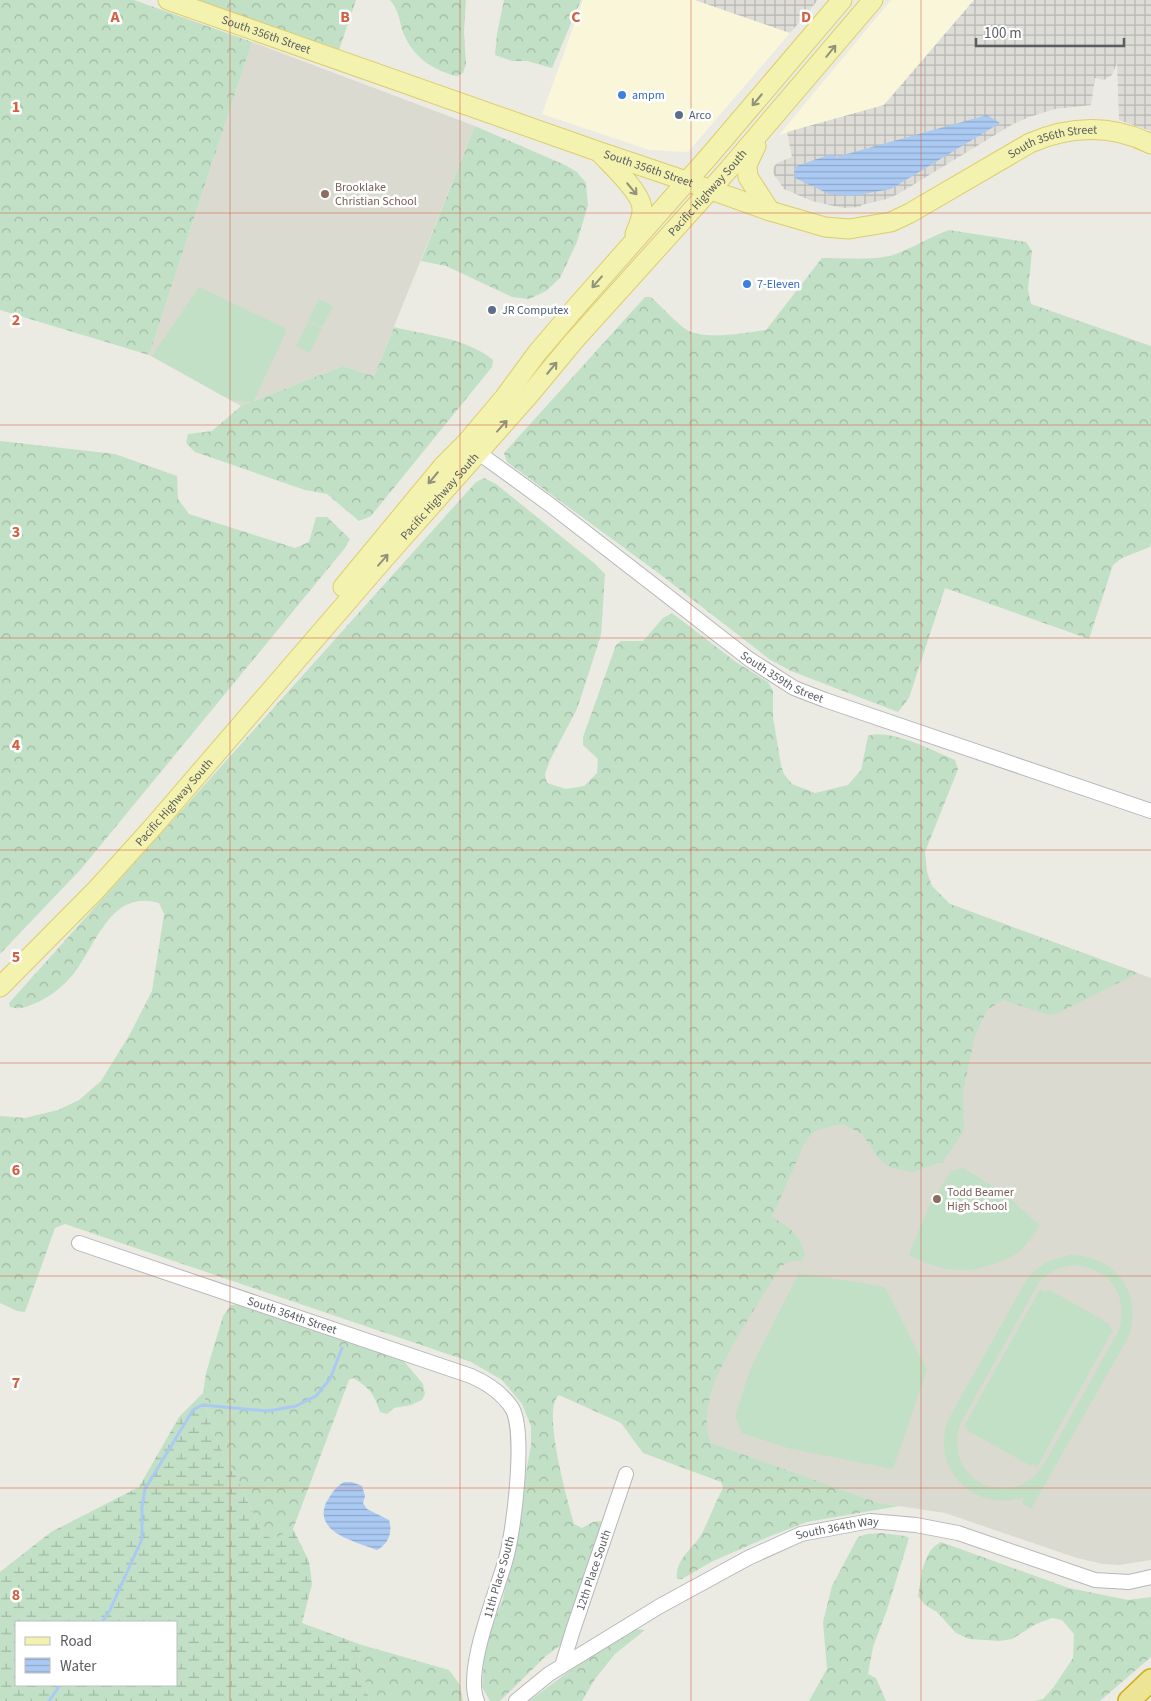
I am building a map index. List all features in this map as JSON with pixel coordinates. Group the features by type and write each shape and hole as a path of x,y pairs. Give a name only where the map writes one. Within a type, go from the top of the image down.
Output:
{"highway":[{"path":"1129,1701 1151,1680"}],"main road":[{"name":"South 356th Street","path":"168,0 600,152 686,180 770,212 824,226 849,229 891,222 910,213 1030,143 1050,134 1072,130 1110,131 1151,144"},
{"name":"Pacific Highway South","path":"0,987 42,946 146,835 384,559 472,448 504,398 537,353 686,180 711,154 842,0"},
{"name":"Pacific Highway South","path":"0,973 138,828 276,668 443,466 472,448 530,394 573,342 763,130 873,0"},
{"path":"763,130 747,165 747,170 752,184 770,212"},
{"path":"600,152 636,193 641,202 642,211 630,246"}],"street":[{"name":"South 359th Street","path":"472,448 549,504 749,659 794,688 1151,811"},
{"name":"South 364th Street","path":"79,1243 471,1376 483,1381 502,1396"},
{"name":"11th Place South","path":"477,1701 474,1692 477,1652 510,1544 518,1470 519,1445 516,1423 512,1410 502,1396"},
{"name":"12th Place South","path":"562,1666 626,1474"},
{"name":"South 364th Way","path":"516,1701 549,1674 660,1606 748,1558 801,1534 870,1521 905,1523 950,1532 1095,1580 1129,1582 1151,1577"}],"shaded area":[{"path":"583,0 695,0 790,33 688,152 649,150 542,114"},
{"path":"695,0 818,0 790,33"},
{"path":"891,0 974,0 884,105 779,135"},
{"path":"974,0 1151,0 1151,131 1119,120 1117,63 1112,75 1104,80 1095,78 1091,105 1055,109 1013,124 887,199 861,205 861,207 843,208 812,201 784,189 773,173 773,168 777,163 792,157 787,132 884,105"},
{"name":"Brooklake Christian School","path":"252,42 475,126 374,376 343,366 241,406 149,355"},
{"name":"Todd Beamer High School","path":"844,865 1151,978 1151,1560 1120,1565 1103,1564 1077,1558 945,1513 879,1503 644,1420"}],"green space":[{"path":"0,0 134,0 252,42 149,355 0,310"},
{"path":"168,0 356,0 336,59"},
{"path":"390,0 466,0 464,32 466,64 463,73 457,76 448,74 431,66 417,54 406,38 397,10"},
{"path":"504,0 581,0 552,68 527,61 512,61 495,55"},
{"path":"475,126 565,165 577,172 586,183 588,205 577,242 560,278 546,291 529,299 512,297 446,266 421,261"},
{"path":"949,230 1026,242 1032,251 1028,290 1031,304 1151,346 1151,543 1150,547 1122,558 1113,565 1089,639 945,588 909,698 898,712 791,671 769,659 661,575 507,462 504,453 645,297 651,297 680,325 697,334 727,335 766,330 822,258 880,258 903,251"},
{"path":"199,287 285,328 286,332 253,402 232,401 152,356"},
{"path":"319,299 333,306 322,327 308,321"},
{"path":"308,322 322,328 310,353 296,346"},
{"path":"394,327 459,342 483,353 493,360 492,367 371,516 359,521 327,494 305,490 195,452 186,443 188,434 212,431 241,406 343,366 374,376"},
{"path":"0,441 115,454 177,476 178,499 189,514 295,548 309,542 316,517 327,517 350,539 345,548 81,869 0,954"},
{"path":"484,478 496,484 605,574 601,635 577,709 550,760 545,774 547,783 566,789 584,786 597,773 598,759 583,745 583,737 616,645 621,641 643,641 663,618 672,613 736,662 768,682 773,691 773,717 781,765 784,774 792,784 815,793 848,785 861,770 868,736 877,734 900,738 924,746 955,760 958,769 925,852 927,872 932,886 950,904 1138,973 1058,1013 1049,1015 1003,1000 987,1010 975,1036 963,1092 964,1130 943,1162 912,1172 895,1169 886,1165 877,1156 862,1134 843,1124 815,1131 806,1140 772,1217 784,1224 797,1236 805,1255 801,1261 791,1261 781,1266 724,1362 714,1383 709,1400 708,1436 711,1443 879,1503 899,1506 807,1522 711,1562 682,1579 677,1579 681,1560 701,1535 723,1488 721,1482 643,1453 621,1423 559,1395 554,1404 554,1436 574,1524 582,1528 593,1522 601,1521 601,1529 562,1644 546,1656 500,1701 490,1701 482,1687 484,1659 487,1637 503,1599 531,1445 531,1426 522,1404 502,1380 471,1362 65,1224 55,1228 25,1312 17,1311 0,1303 0,1116 25,1118 58,1110 79,1100 101,1081 130,1034 152,991 164,914 159,903 143,901 129,904 117,911 107,921 75,972 62,986 47,997 26,1007 14,1008 10,1007 9,1003 476,482"},
{"path":"963,1168 1003,1192 1040,1226 1019,1252 1007,1259 985,1267 952,1270 931,1265 909,1255 928,1208 951,1171"},
{"path":"1069,1255 1100,1261 1112,1269 1122,1279 1128,1291 1132,1305 1132,1320 1129,1336 1031,1509 1022,1503 1024,1497 1006,1500 989,1499 974,1493 962,1484 952,1472 946,1457 944,1440 947,1422 1028,1277 1046,1262","holes":["1074,1265 1087,1267 1107,1278 1119,1295 1121,1306 1119,1330 1044,1464 1031,1479 1015,1487 999,1488 984,1484 970,1475 961,1462 957,1445 960,1425 1038,1284 1050,1273 1063,1267"]},
{"path":"799,1273 885,1287 927,1370 893,1469 791,1449 742,1433 735,1416 751,1367"},
{"path":"1040,1289 1046,1292 1048,1289 1110,1324 1109,1327 1113,1330 1037,1467 1032,1464 1031,1466 968,1431 969,1429 964,1426"},
{"path":"244,1304 403,1360 423,1384 425,1394 422,1400 411,1405 394,1408 387,1414 380,1412 376,1400 364,1385 353,1378 349,1380 293,1529 273,1540 262,1534 238,1479 214,1434 203,1393 206,1373 223,1316 231,1305"},
{"path":"203,1393 214,1434 238,1479 262,1534 273,1539 293,1529 309,1561 312,1584 302,1623 362,1645 357,1670 365,1680 369,1701 0,1701 0,1572 51,1532 139,1487 179,1417"},
{"path":"882,1533 909,1538 887,1610 873,1647 868,1674 876,1678 886,1701 809,1701 827,1669 823,1622 832,1586 858,1537"},
{"path":"941,1542 1069,1588 1128,1600 1151,1597 1151,1657 1100,1701 1035,1701 1043,1699 1053,1688 1073,1658 1074,1634 1062,1620 1052,1618 1036,1624 1012,1639 1000,1641 969,1639 956,1633 937,1612 925,1605 918,1596 926,1558 935,1546"},
{"path":"637,1629 645,1630 615,1654 595,1679 582,1701 529,1701 576,1666"},
{"path":"362,1645 449,1670 460,1685 463,1701 369,1701 365,1680 357,1670"}],"water":[{"path":"987,115 1000,123 891,189 852,196 829,194 795,178 794,170 797,166 831,154 836,157"},
{"path":"344,1482 352,1482 362,1486 365,1496 363,1503 367,1509 389,1520 389,1538 377,1550 339,1535 326,1522 324,1513 326,1503 336,1488"}],"waterway":[{"path":"103,1621 110,1610 142,1539 142,1507 145,1489 193,1410 202,1405 268,1411 296,1406 316,1396 330,1379 342,1348"},
{"path":"49,1701 59,1686"}],"place":[{"name":"ampm","path":"622,95"},
{"name":"Arco","path":"679,115"},
{"name":"Brooklake Christian School","path":"325,194"},
{"name":"7-Eleven","path":"747,284"},
{"name":"JR Computex","path":"492,310"},
{"name":"Todd Beamer High School","path":"937,1199"}]}
